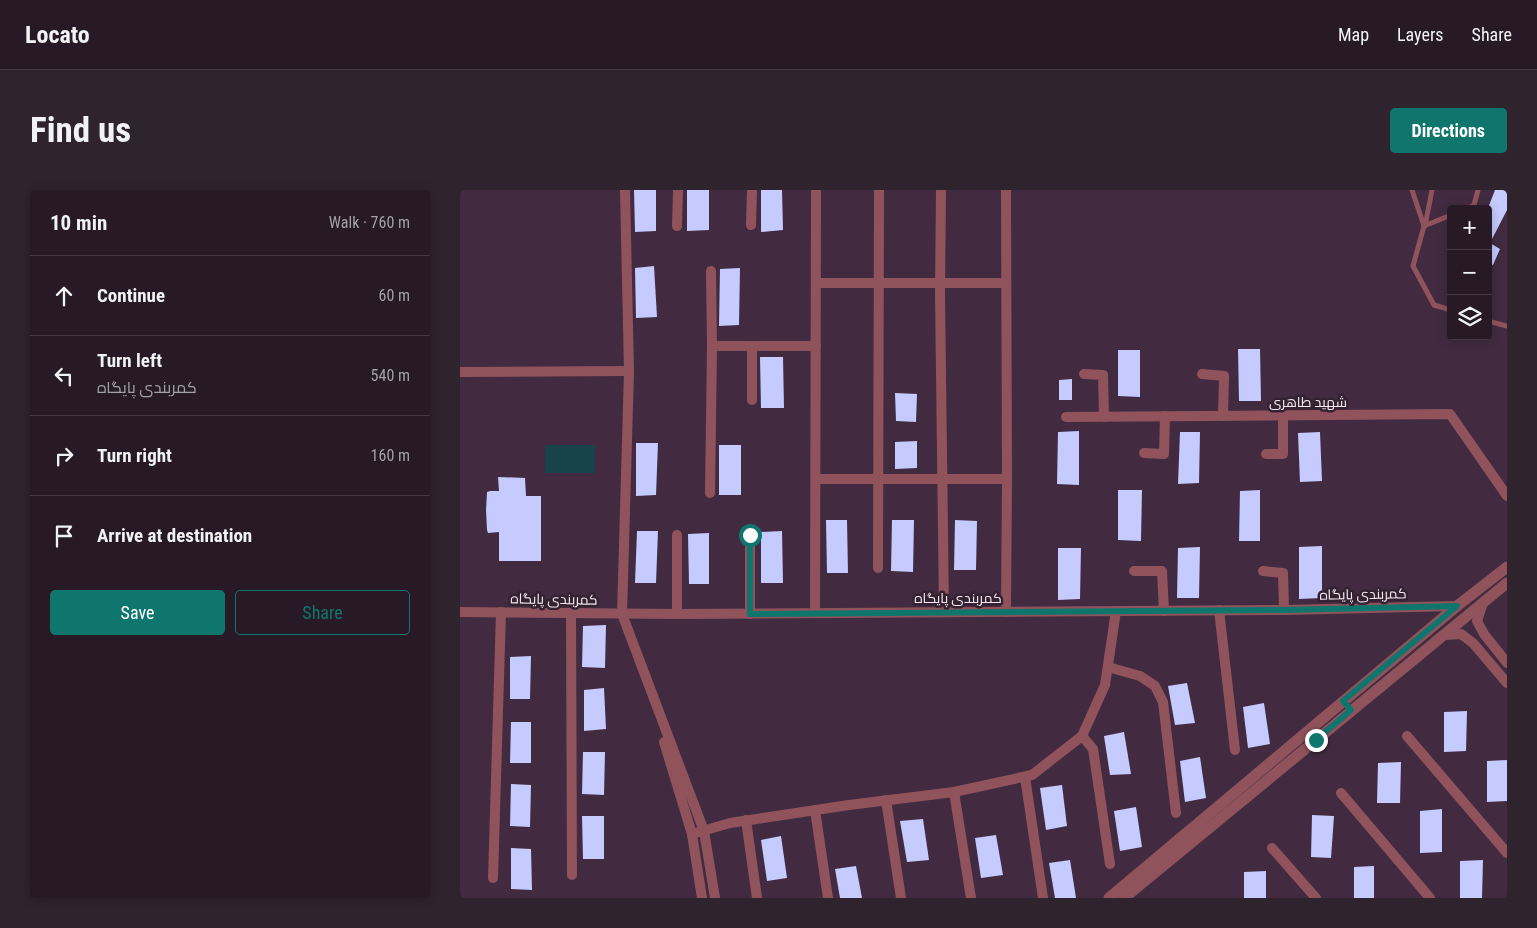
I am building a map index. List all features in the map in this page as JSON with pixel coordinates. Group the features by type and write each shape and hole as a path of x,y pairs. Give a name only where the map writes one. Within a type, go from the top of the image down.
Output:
{"street":[{"path":"625,190 628,371 620,614 660,728 692,834 702,898"},
{"path":"677,226 678,190"},
{"path":"751,225 752,190"},
{"path":"815,613 816,190"},
{"path":"878,568 879,190"},
{"path":"941,190 940,283 944,612"},
{"path":"1006,190 1006,612"},
{"path":"710,493 711,272"},
{"path":"816,283 1006,283"},
{"path":"712,346 816,346"},
{"path":"752,346 752,400"},
{"path":"460,372 628,371"},
{"path":"1084,374 1104,375 1104,417"},
{"path":"1202,374 1224,376 1223,416"},
{"name":"شهید طاهری","path":"1066,417 1450,414 1507,496"},
{"path":"1144,453 1164,454 1165,416"},
{"path":"1266,454 1283,454 1283,416"},
{"path":"816,479 1007,479"},
{"path":"676,614 677,535"},
{"path":"750,535 750,614"},
{"path":"1109,898 1457,606 1507,567"},
{"path":"1134,571 1162,571 1164,611"},
{"path":"1263,571 1283,573 1284,610"},
{"path":"1124,898 1507,583"},
{"path":"1483,603 1477,621 1484,634 1507,663"},
{"name":"کمربندی پایگاه","path":"460,612 750,614 1284,610 1457,606"},
{"path":"1219,610 1235,750"},
{"path":"692,834 746,820 954,792 1032,775 1082,736 1105,685 1116,611"},
{"path":"493,878 501,612"},
{"path":"571,613 572,875"},
{"path":"620,614 704,830 715,898"},
{"path":"1444,635 1462,634 1473,643 1507,683"},
{"path":"1108,667 1140,676 1155,686 1162,702 1176,813"},
{"path":"1343,701 1351,710"},
{"path":"1082,736 1093,749 1110,864"},
{"path":"1407,736 1507,853"},
{"path":"1025,777 1043,898"},
{"path":"954,792 970,898"},
{"path":"1341,793 1430,898"},
{"path":"886,800 900,898"},
{"path":"815,810 828,898"},
{"path":"746,820 757,898"},
{"path":"1272,848 1316,898"}],"lane":[{"path":"1412,190 1424,226"},
{"path":"1432,190 1413,266 1434,305 1447,309"},
{"path":"1474,205 1478,190"},
{"path":"1424,226 1447,217"},
{"path":"1492,322 1507,326"}],"shaded area":[{"path":"460,190 1507,190 1507,898 460,898"}],"water":[{"path":"545,445 595,445 595,473 545,473"}],"building":[{"path":"634,190 656,190 656,231 635,232"},
{"path":"687,190 709,190 709,230 687,231"},
{"path":"761,190 782,190 783,230 761,232"},
{"path":"1495,190 1507,190 1507,210 1492,239 1492,205 1489,205"},
{"path":"1492,244 1500,249 1492,265"},
{"path":"654,266 657,317 636,318 635,268"},
{"path":"740,268 739,325 719,326 720,269"},
{"path":"1238,349 1260,349 1261,401 1239,401"},
{"path":"1118,350 1140,350 1140,397 1118,396"},
{"path":"760,357 783,357 784,408 761,408"},
{"path":"1072,379 1072,400 1059,400 1059,380"},
{"path":"895,393 917,394 916,422 896,421"},
{"path":"1079,431 1079,485 1057,484 1058,432"},
{"path":"1180,432 1200,432 1199,483 1178,484"},
{"path":"1320,432 1322,481 1300,482 1298,433"},
{"path":"917,441 917,468 895,469 895,442"},
{"path":"636,443 658,443 656,495 636,496"},
{"path":"719,445 741,445 741,495 719,495"},
{"path":"498,477 525,478 526,496 541,496 541,561 499,561 499,532 488,533 486,510 487,492 499,491"},
{"path":"1118,490 1142,490 1141,541 1118,540"},
{"path":"1260,490 1260,541 1239,541 1240,491"},
{"path":"826,520 847,520 848,573 827,573"},
{"path":"892,520 914,520 913,572 891,571"},
{"path":"955,520 977,521 976,570 954,570"},
{"path":"637,531 658,531 656,583 635,583"},
{"path":"782,531 783,583 761,583 761,532"},
{"path":"709,533 709,584 689,584 688,534"},
{"path":"1322,546 1322,598 1299,599 1299,547"},
{"path":"1200,547 1199,598 1177,598 1178,548"},
{"path":"1058,548 1081,548 1080,599 1058,600"},
{"path":"606,625 605,668 582,667 583,626"},
{"path":"531,656 530,699 510,699 510,657"},
{"path":"1187,683 1195,723 1175,725 1168,686"},
{"path":"604,688 606,729 584,731 584,690"},
{"path":"1264,703 1270,744 1248,748 1243,707"},
{"path":"1467,711 1466,751 1444,752 1444,712"},
{"path":"511,722 531,722 531,763 510,763"},
{"path":"1124,732 1131,774 1110,775 1104,736"},
{"path":"583,752 605,752 604,795 582,794"},
{"path":"1200,757 1206,798 1185,802 1180,761"},
{"path":"1507,760 1507,801 1487,802 1487,761"},
{"path":"1401,762 1400,803 1377,803 1378,763"},
{"path":"511,784 531,785 530,827 510,826"},
{"path":"1062,785 1067,826 1046,830 1040,788"},
{"path":"1136,807 1142,847 1120,851 1114,811"},
{"path":"1442,809 1442,852 1420,853 1420,811"},
{"path":"1312,815 1334,816 1331,858 1311,857"},
{"path":"582,816 604,816 604,859 583,859"},
{"path":"923,819 929,860 907,862 900,821"},
{"path":"996,835 1003,875 981,878 975,838"},
{"path":"781,836 787,878 767,881 761,840"},
{"path":"511,848 531,849 532,890 511,889"},
{"path":"1070,860 1076,898 1055,898 1049,863"},
{"path":"1483,860 1482,898 1460,898 1460,861"},
{"path":"856,866 862,898 840,898 835,869"},
{"path":"1374,866 1374,898 1354,898 1354,867"},
{"path":"1266,871 1266,898 1244,898 1244,872"}],"route":[{"path":"750,535 750,614 1284,610 1457,606 1343,701 1351,710 1316,740"}]}
